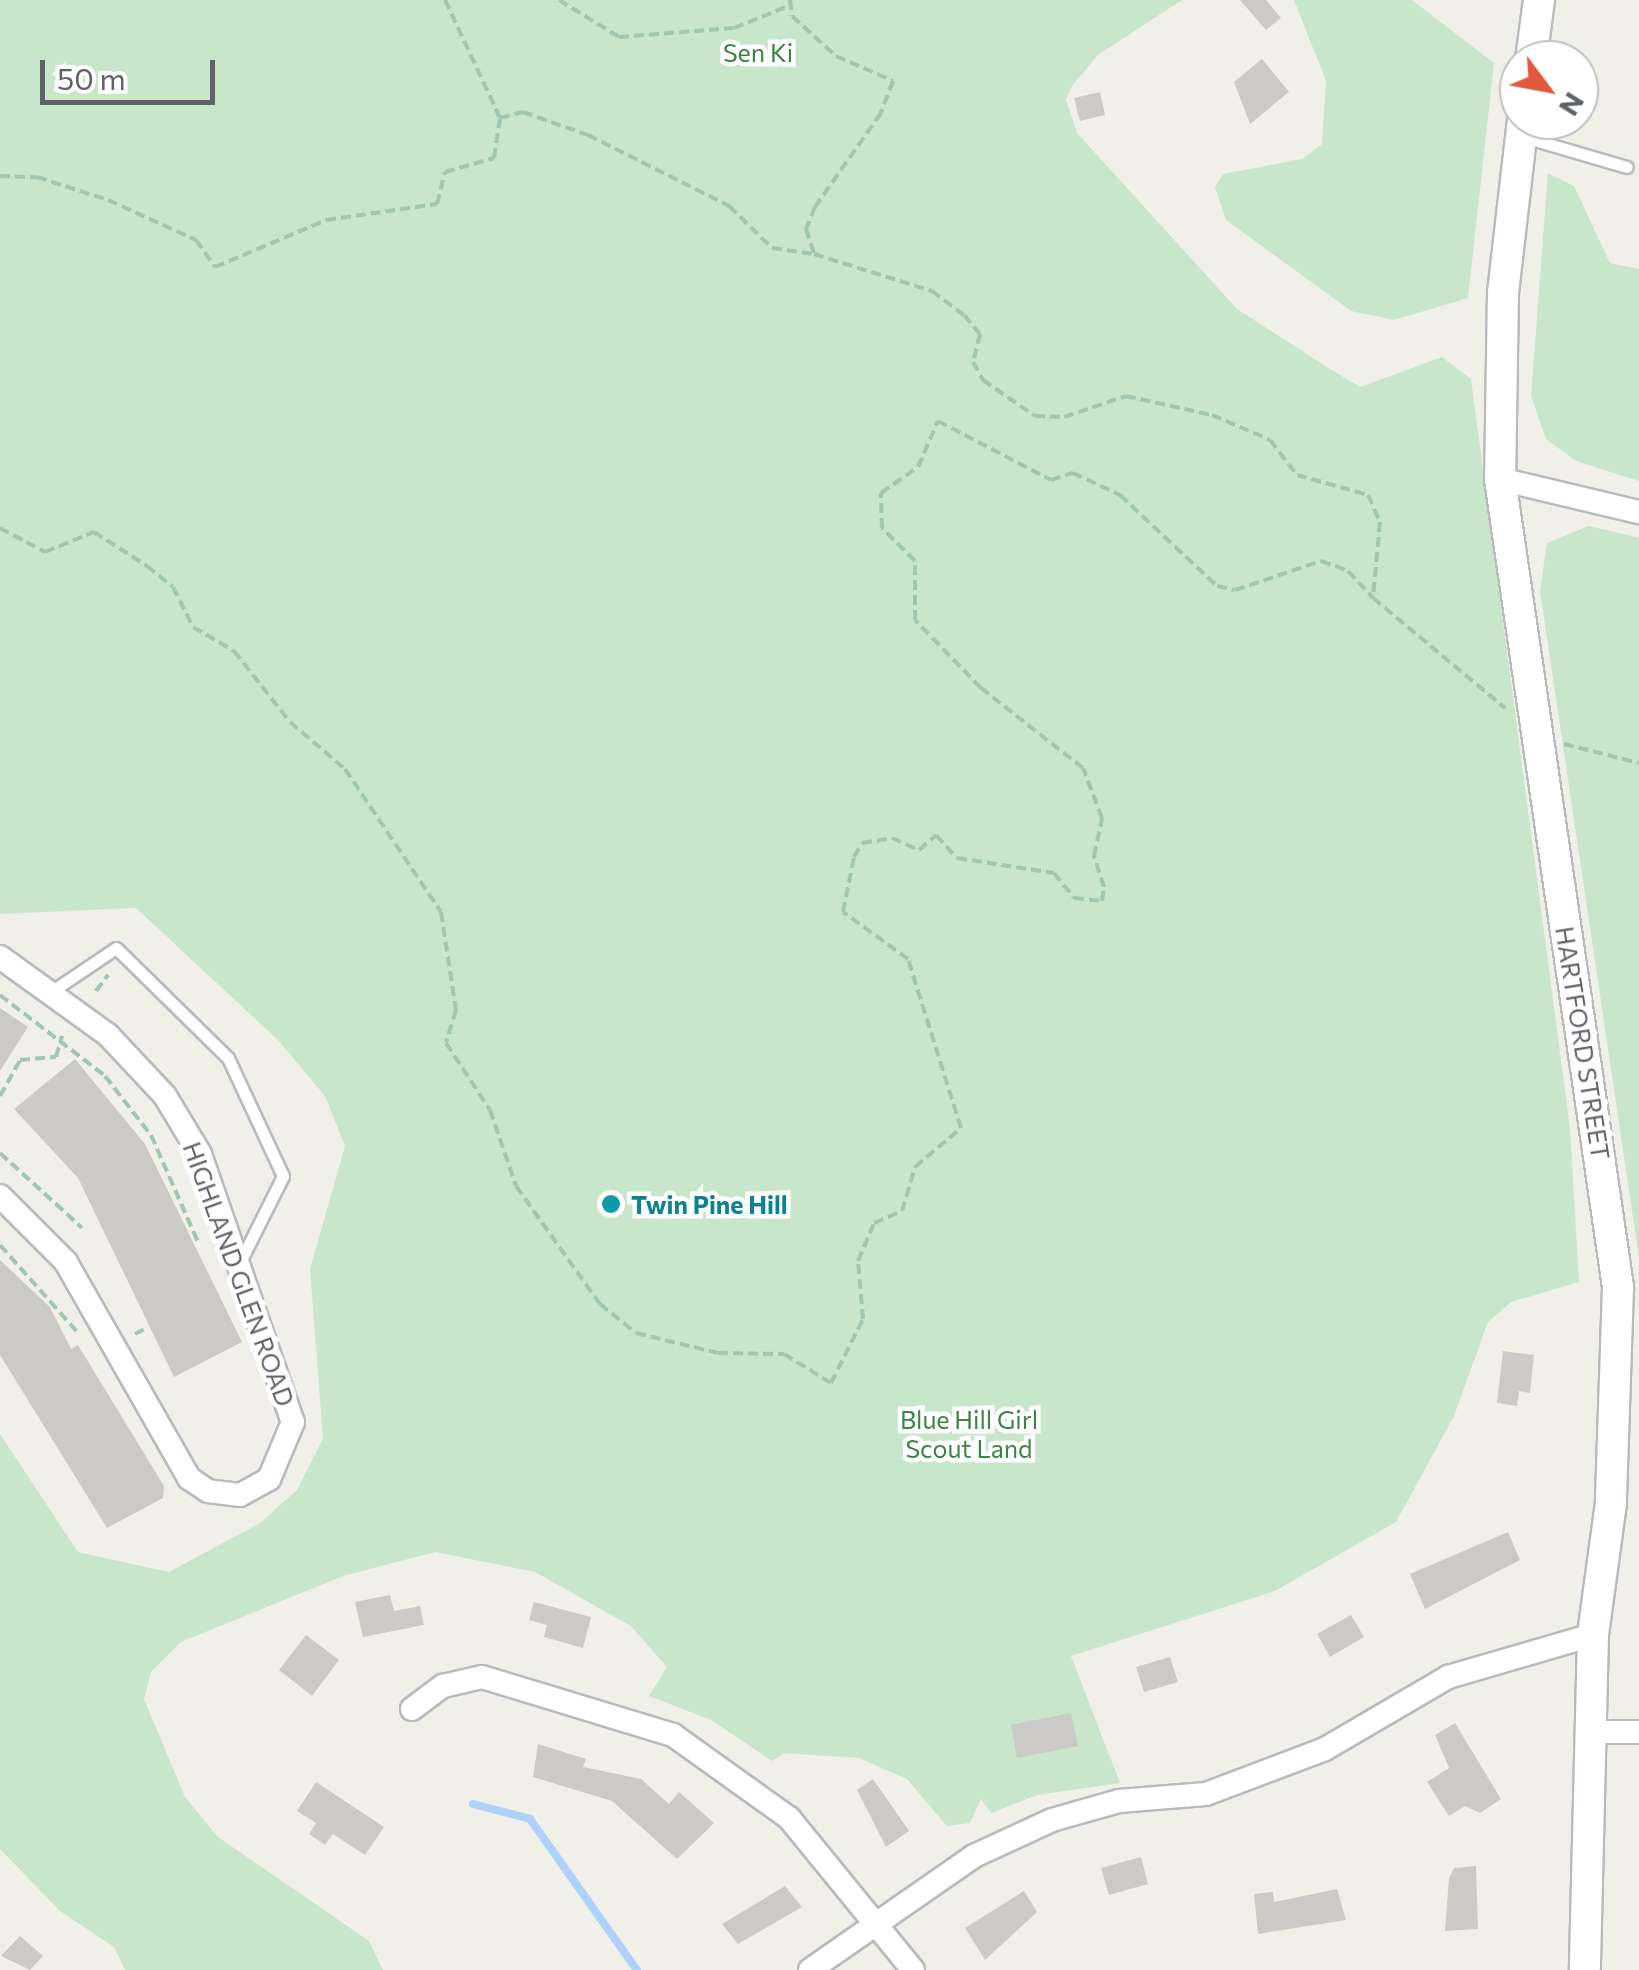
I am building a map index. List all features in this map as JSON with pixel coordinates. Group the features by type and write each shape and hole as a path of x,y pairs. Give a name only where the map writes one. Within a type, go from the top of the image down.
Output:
{"street":[{"path":"1534,40 1539,0"},
{"name":"HARTFORD STREET","path":"1521,140 1503,293 1500,479 1530,724 1618,1287 1611,1503 1593,1635 1585,1970"},
{"path":"1500,479 1639,512"},
{"name":"HIGHLAND GLEN ROAD","path":"0,956 55,989 165,1096 200,1154 293,1422 269,1479 240,1495 208,1492 174,1460 66,1262 0,1196"},
{"path":"810,1970 875,1920 1052,1820 1119,1801 1206,1794 1325,1749 1448,1676 1593,1635"},
{"path":"412,1710 443,1686 482,1678 673,1735 789,1818 912,1970"},
{"path":"1592,1732 1639,1732"}],"lane":[{"path":"1554,140 1627,167"},
{"path":"55,989 116,948 228,1058 282,1176 237,1265"}],"path":[{"path":"0,176 38,177 108,200 196,240 215,267 326,220 437,204 445,172 494,158 500,118 445,0"},
{"path":"559,0 619,37 734,28 791,2 836,56 893,80 881,113 815,207 806,228 814,254"},
{"path":"500,118 523,112 588,135 729,206 772,248 814,254 932,291 964,315 980,334 973,362 984,380 1036,416 1064,417 1126,396 1212,415 1270,440 1296,475 1368,494 1380,522 1373,598"},
{"path":"0,528 45,552 94,532 147,566 173,587 194,627 234,651 290,722 345,770 441,912 456,995 446,1043 490,1110 516,1186 600,1304 636,1332 718,1353 784,1354 831,1383 863,1319 858,1261 874,1223 902,1211 915,1167 961,1128 908,959 843,912 854,857 862,843 892,838 919,850 936,835 958,858 1054,874 1074,898 1102,901 1104,886 1094,856 1102,818 1082,768 981,688 916,620 915,561 882,528 882,493 918,467 938,420 1051,480 1072,473 1120,495 1216,586 1235,590 1321,562 1348,571 1487,700 1586,754 1616,752 1639,763"},
{"path":"0,995 61,1034 151,1135 198,1242"},
{"path":"0,1096 20,1060 56,1056 61,1034"},
{"path":"0,1152 82,1228"},
{"path":"0,1245 92,1341"}],"green space":[{"path":"0,0 1182,0 1098,55 1072,86 1066,100 1077,133 1237,309 1327,367 1360,387 1442,357 1471,379 1570,1128 1579,1282 1511,1302 1488,1322 1454,1416 1396,1522 1275,1591 1071,1656 1120,1783 1037,1795 991,1813 981,1799 970,1823 947,1826 907,1779 859,1758 784,1753 772,1761 711,1720 649,1696 667,1667 631,1626 535,1572 435,1552 343,1576 181,1642 151,1672 144,1699 185,1797 218,1837 369,1941 383,1970 125,1970 114,1947 60,1911 0,1849 0,1434 78,1552 169,1572 260,1523 297,1490 323,1439 310,1269 345,1146 325,1096 279,1041 136,908 0,914"},
{"path":"1294,0 1412,0 1494,63 1468,298 1394,320 1351,311 1226,220 1215,187 1223,174 1302,159 1322,144 1326,81"},
{"path":"1548,173 1574,186 1610,263 1639,269 1639,481 1576,461 1546,439 1531,396"},
{"path":"1589,526 1639,538 1639,1258 1540,591 1547,543"}],"building":[{"path":"1240,0 1266,0 1281,18 1266,30"},
{"path":"1262,59 1289,92 1250,124 1234,82"},
{"path":"1100,92 1105,115 1080,121 1074,98"},
{"path":"0,1008 28,1027 0,1071"},
{"path":"75,1059 145,1144 242,1342 174,1377 78,1178 14,1109"},
{"path":"0,1260 50,1307 71,1349 78,1345 164,1486 163,1498 107,1528 0,1355"},
{"path":"1503,1351 1534,1355 1530,1393 1519,1391 1517,1406 1497,1403"},
{"path":"1508,1532 1520,1560 1425,1609 1410,1574"},
{"path":"390,1595 394,1611 420,1606 424,1625 363,1637 355,1602"},
{"path":"534,1602 591,1617 583,1648 544,1637 547,1625 529,1620"},
{"path":"1351,1615 1364,1637 1330,1657 1317,1634"},
{"path":"306,1635 339,1660 312,1696 279,1670"},
{"path":"1170,1657 1178,1682 1144,1692 1136,1667"},
{"path":"1071,1713 1078,1746 1017,1758 1011,1725"},
{"path":"1455,1723 1501,1799 1480,1813 1465,1806 1449,1816 1427,1782 1449,1768 1435,1735"},
{"path":"538,1744 586,1759 583,1767 641,1779 669,1804 679,1792 714,1823 677,1859 612,1801 533,1777"},
{"path":"873,1779 909,1831 886,1847 857,1790"},
{"path":"316,1782 384,1827 365,1855 333,1834 325,1845 309,1834 316,1823 297,1811"},
{"path":"1141,1857 1148,1884 1109,1895 1101,1868"},
{"path":"1476,1866 1478,1929 1445,1931 1449,1878 1454,1868"},
{"path":"785,1886 802,1907 738,1944 722,1924"},
{"path":"1337,1889 1346,1920 1258,1934 1254,1894 1273,1892 1274,1902"},
{"path":"1024,1891 1037,1912 985,1960 965,1928"},
{"path":"20,1936 43,1956 30,1970 1,1956"}],"waterway":[{"path":"473,1804 530,1819 637,1970"}],"place":[{"name":"Twin Pine Hill","path":"611,1204"}],"park label":[{"name":"Sen Ki","path":"758,52"},
{"name":"Blue Hill Girl Scout Land","path":"969,1434"}]}
